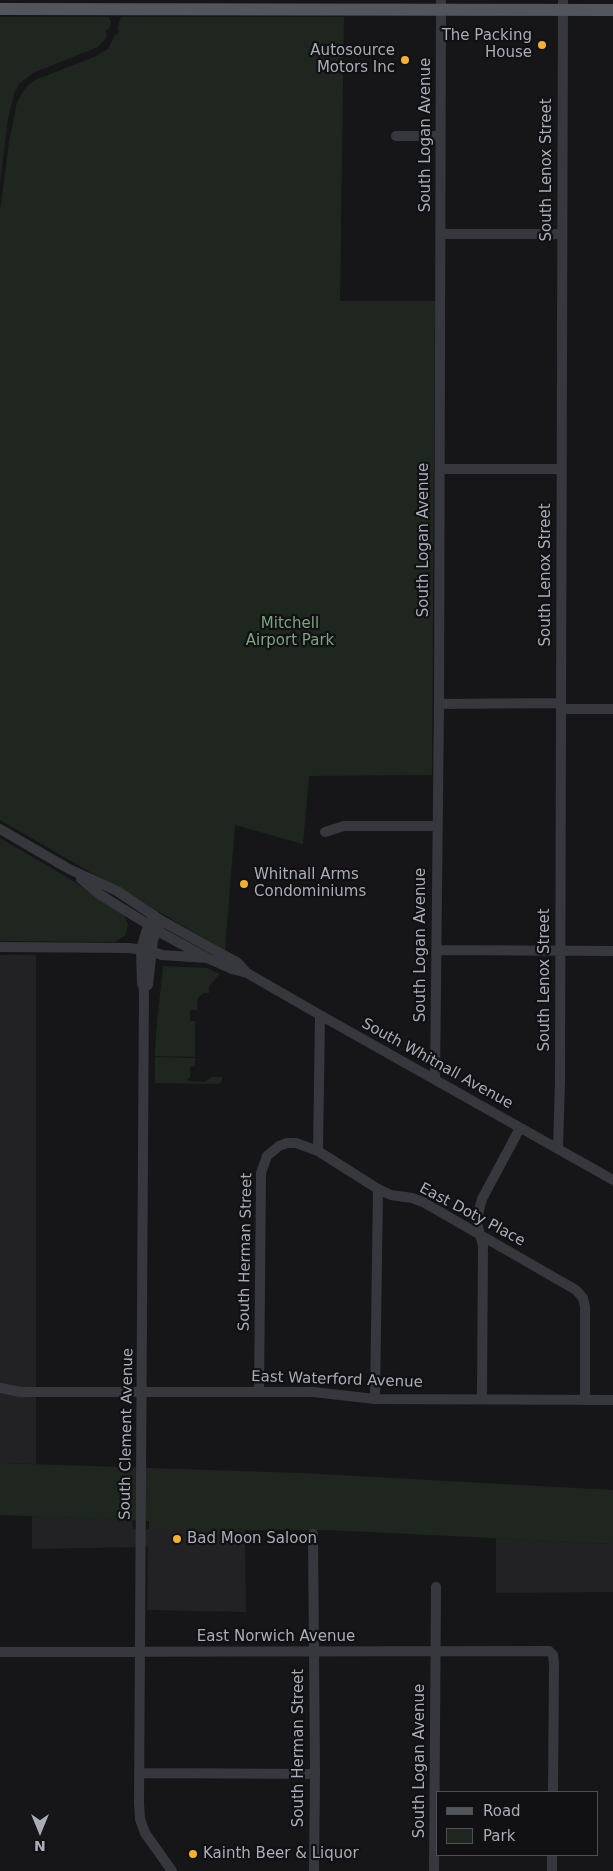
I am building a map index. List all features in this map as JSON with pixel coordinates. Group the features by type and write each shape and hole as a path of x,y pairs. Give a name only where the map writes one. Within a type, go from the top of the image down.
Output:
{"main road":[{"path":"0,9 563,5 613,10"}],"street":[{"name":"South Logan Avenue","path":"435,1079 439,704 441,5"},
{"name":"South Lenox Street","path":"558,1149 560,1080 563,5"},
{"path":"396,136 440,136"},
{"path":"441,234 561,234"},
{"path":"440,469 561,470"},
{"path":"439,704 561,706 613,709"},
{"path":"325,832 344,826 437,826"},
{"name":"South Whitnall Avenue","path":"0,829 69,869 117,891 158,918 238,963 247,972 320,1015 613,1180"},
{"name":"South Whitnall Avenue","path":"69,869 99,894 153,928 207,958 232,969 247,972"},
{"name":"South Clement Avenue","path":"158,918 153,928 153,940 146,950 148,985 144,987 139,1773 140,1820 145,1833 172,1871"},
{"path":"0,947 119,948 146,950 162,955 207,958"},
{"path":"437,950 613,951"},
{"path":"318,1151 320,1015"},
{"path":"482,1399 483,1246 477,1221 482,1200 520,1128"},
{"name":"South Herman Street","path":"259,1392 261,1172 267,1156 279,1146 287,1143 296,1143 318,1151"},
{"name":"East Doty Place","path":"318,1151 378,1189 423,1202 576,1290 582,1298 585,1307 586,1400"},
{"path":"375,1399 378,1189"},
{"name":"East Waterford Avenue","path":"0,1388 20,1392 326,1392 375,1399 613,1400"},
{"name":"South Herman Street","path":"313,1534 314,1871"},
{"name":"South Logan Avenue","path":"434,1871 436,1587"},
{"name":"East Norwich Avenue","path":"0,1652 549,1651 552,1653 554,1664 553,1791"},
{"path":"139,1773 315,1774"},
{"path":"552,1856 552,1871"}],"shaded area":[{"path":"0,955 36,955 36,1464 0,1463"},
{"path":"32,1516 132,1520 133,1529 245,1530 246,1612 147,1610 148,1547 32,1549"},
{"path":"496,1538 613,1544 613,1592 496,1593"}],"green space":[{"path":"0,17 109,17 111,22 109,29 106,30 107,37 98,47 33,73 19,84 14,94 8,119 0,183"},
{"name":"Mitchell Airport Park","path":"121,17 344,17 340,301 435,301 432,775 309,776 303,844 235,825 225,950 0,820 0,211 9,142 17,102 26,87 35,80 94,57 108,49 115,35 118,34 119,31 117,29"},
{"path":"0,838 65,876 124,914 128,925 125,936 114,942 0,941"},
{"path":"163,966 207,968 220,974 209,986 209,993 204,993 198,998 197,1010 190,1010 190,1021 195,1021 195,1057 155,1056"},
{"path":"155,1057 195,1058 195,1066 190,1067 190,1078 187,1078 188,1080 205,1082 211,1077 222,1077 222,1081 219,1084 155,1083"},
{"path":"0,1463 301,1473 613,1490 613,1544 328,1530 149,1530 149,1521 0,1515"}],"place":[{"name":"The Packing House","path":"542,45"},
{"name":"Autosource Motors Inc","path":"405,60"},
{"name":"Whitnall Arms Condominiums","path":"244,884"},
{"name":"Bad Moon Saloon","path":"177,1539"},
{"name":"Kainth Beer & Liquor","path":"193,1854"}]}
